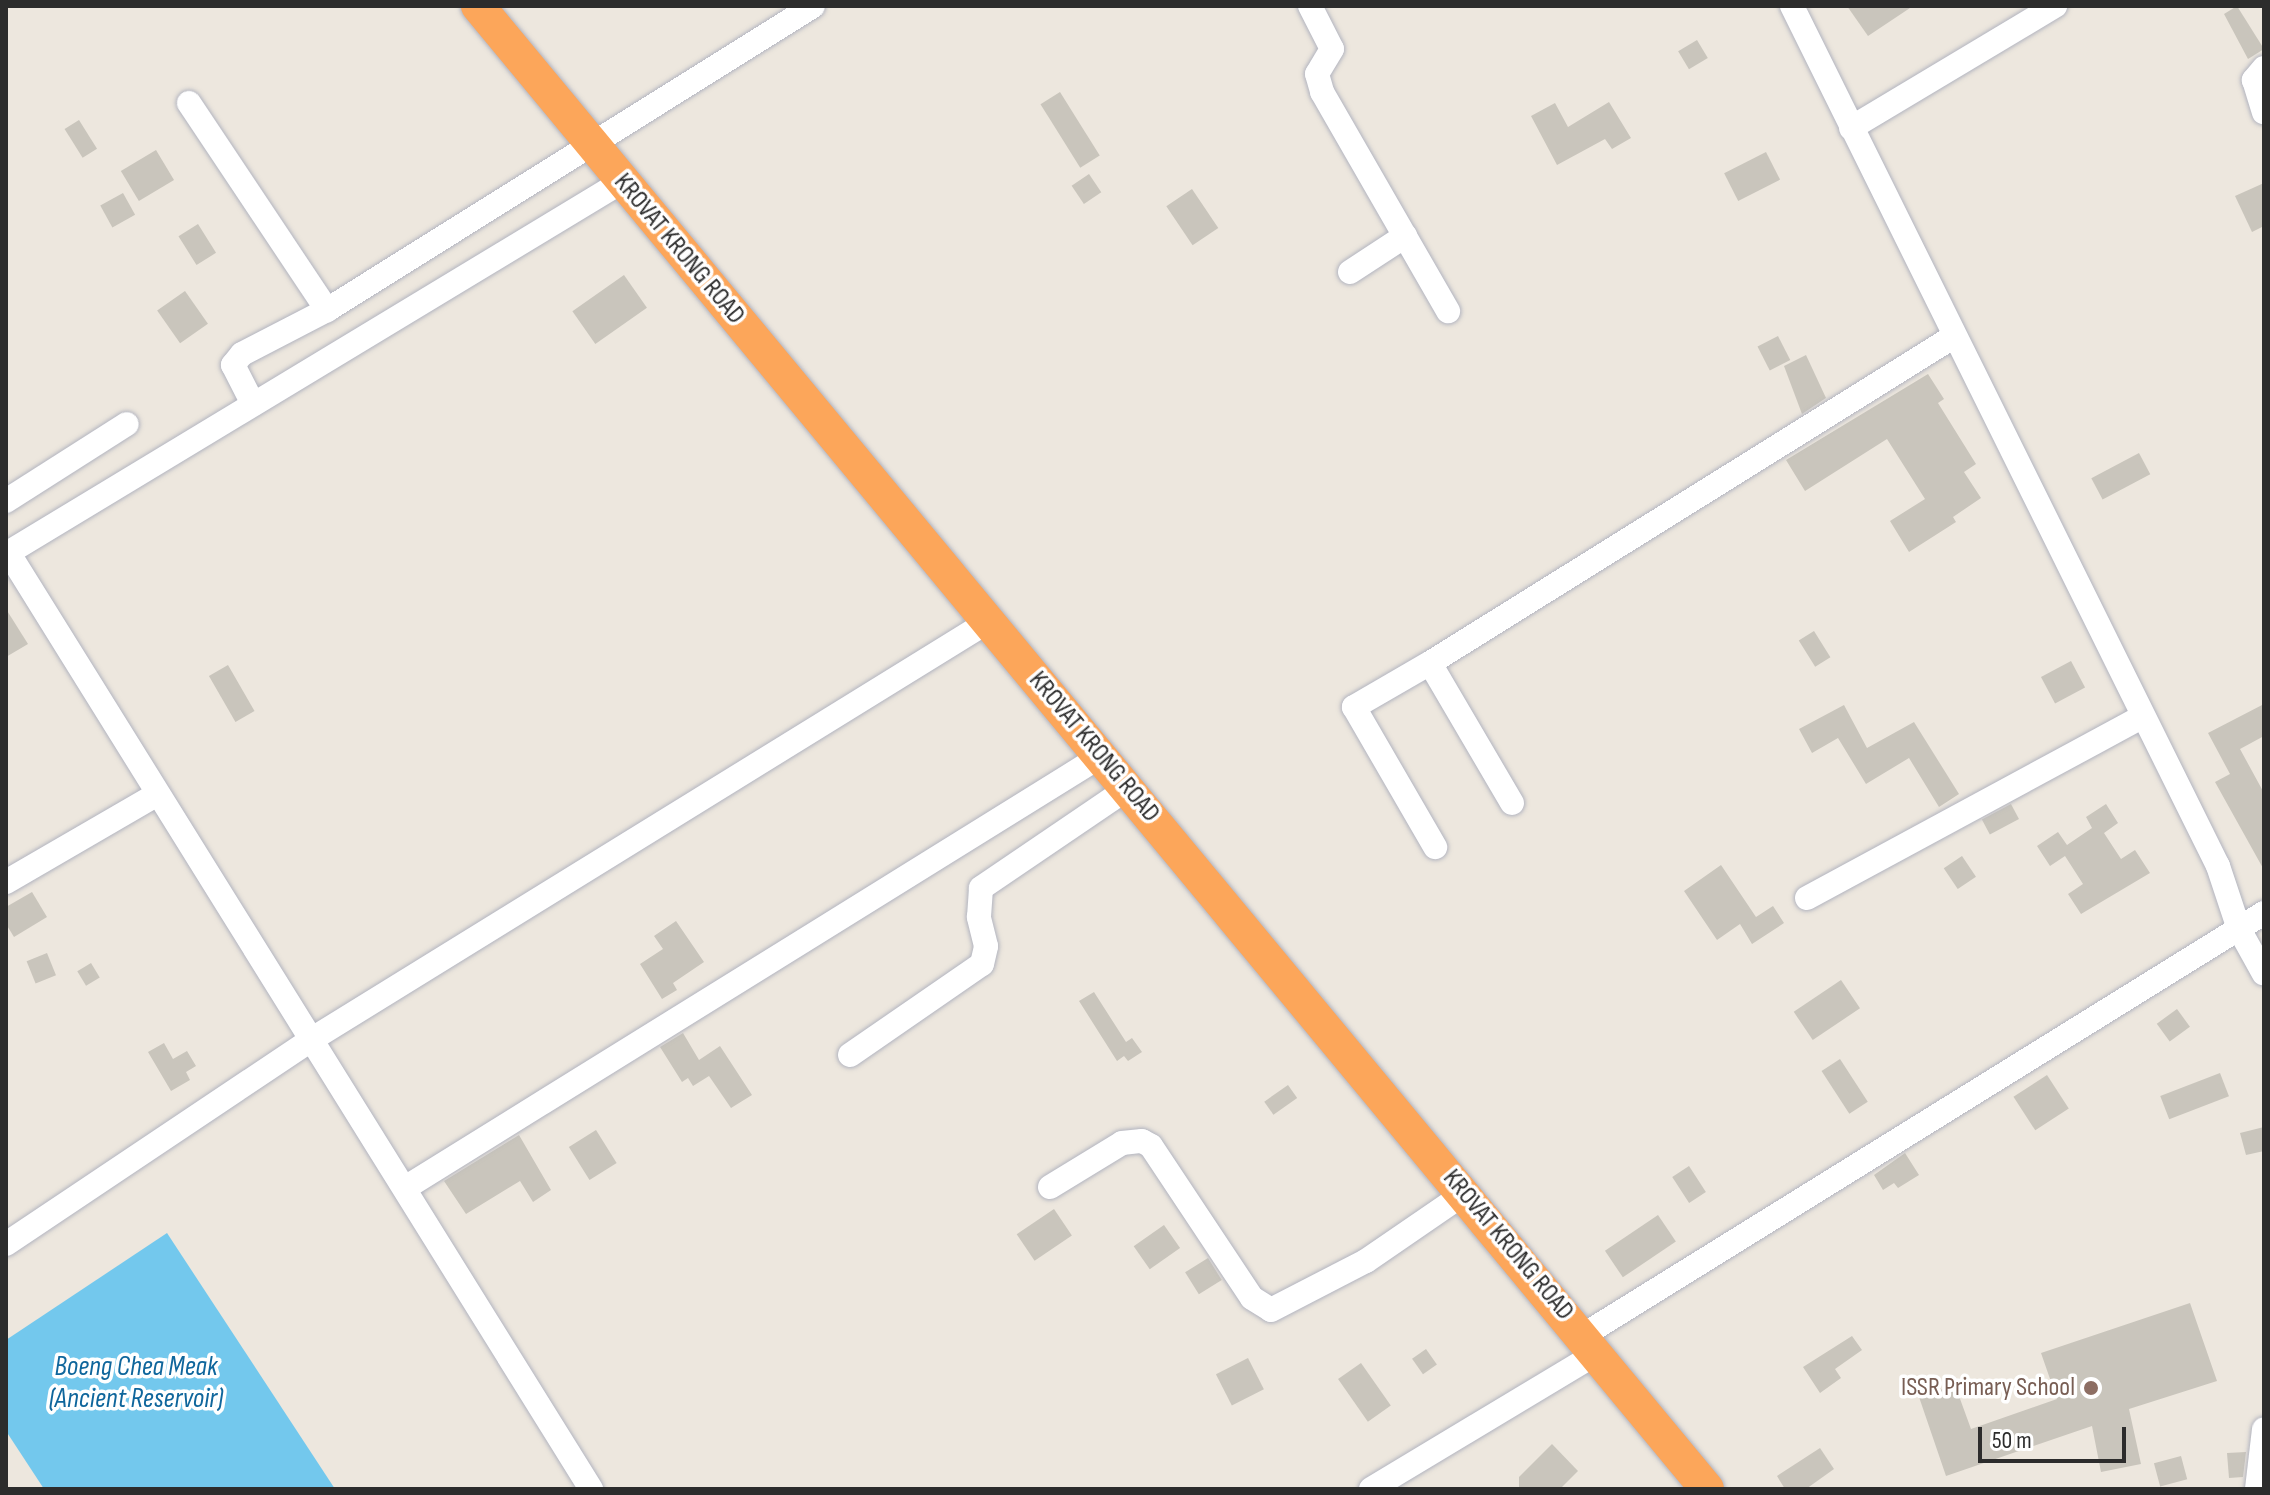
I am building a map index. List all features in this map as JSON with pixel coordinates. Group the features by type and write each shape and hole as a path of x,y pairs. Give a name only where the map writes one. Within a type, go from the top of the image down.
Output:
{"highway":[{"name":"KROVAT KRONG ROAD","path":"478,6 1465,1193 1707,1489"}],"street":[{"path":"253,404 233,365 242,354 327,310 594,146 813,6"},
{"path":"1310,6 1332,49 1317,74 1322,92 1448,311"},
{"path":"1792,6 1953,337 2218,866 2239,929 2264,974"},
{"path":"1851,128 2055,6"},
{"path":"2264,68 2254,80 2264,112"},
{"path":"189,103 327,310"},
{"path":"591,1489 7,553 623,181"},
{"path":"1350,272 1405,236"},
{"path":"1435,847 1354,707 1430,663 1953,337"},
{"path":"6,501 127,424"},
{"path":"6,1244 309,1041 989,621"},
{"path":"1430,663 1512,803"},
{"path":"1807,898 2143,716"},
{"path":"405,1188 1101,756"},
{"path":"850,1055 982,964 986,946 979,917 981,888 1128,788"},
{"path":"6,882 156,795"},
{"path":"1371,1489 1589,1344 2264,913"},
{"path":"1050,1187 1122,1143 1142,1141 1151,1146 1252,1298 1271,1310 1366,1261 1465,1193"},
{"path":"2257,1489 2264,1429"}],"water":[{"name":"Boeng Chea Meak (Ancient Reservoir)","path":"167,1233 335,1489 44,1489 6,1431 6,1340"}],"building":[{"path":"1847,6 1913,6 1868,36"},
{"path":"2237,6 2264,49 2248,59 2224,14"},
{"path":"1697,40 1708,58 1689,69 1678,51"},
{"path":"1060,92 1100,156 1080,168 1040,104"},
{"path":"1609,102 1631,138 1612,149 1605,139 1557,165 1531,116 1555,103 1568,127"},
{"path":"79,120 97,149 83,158 65,129"},
{"path":"156,150 174,180 139,201 121,171"},
{"path":"1766,152 1780,180 1738,201 1724,173"},
{"path":"1089,174 1101,192 1084,204 1072,186"},
{"path":"2264,183 2264,226 2252,232 2235,196"},
{"path":"1192,189 1218,228 1193,245 1166,206"},
{"path":"123,193 135,215 112,227 100,206"},
{"path":"198,224 216,253 197,265 178,236"},
{"path":"624,275 647,308 595,344 572,311"},
{"path":"185,291 208,324 180,343 157,311"},
{"path":"1778,336 1790,360 1770,370 1758,346"},
{"path":"1806,355 1826,398 1802,414 1784,366"},
{"path":"1928,374 1944,399 1938,403 1976,464 1964,472 1981,498 1953,517 1956,522 1909,552 1890,521 1925,499 1887,439 1805,491 1786,460"},
{"path":"2139,453 2150,474 2103,500 2091,478"},
{"path":"6,609 28,644 6,657"},
{"path":"1814,631 1830,657 1815,667 1799,641"},
{"path":"2071,661 2085,687 2055,703 2041,677"},
{"path":"228,665 254,711 235,722 209,676"},
{"path":"2264,704 2264,736 2240,749 2264,793 2264,870 2215,782 2230,774 2208,733"},
{"path":"1844,705 1867,748 1914,722 1959,794 1939,807 1909,758 1866,784 1838,738 1812,753 1799,729"},
{"path":"2011,804 2019,819 1990,835 1982,819"},
{"path":"2106,804 2118,823 2104,833 2121,859 2135,850 2150,873 2081,914 2068,894 2083,884 2065,856 2050,866 2037,846 2058,832 2067,845 2092,828 2086,817"},
{"path":"1962,856 1976,877 1958,889 1944,868"},
{"path":"1721,865 1756,917 1773,906 1784,923 1752,944 1740,924 1717,940 1684,891"},
{"path":"32,892 47,917 14,937 6,924 6,907"},
{"path":"676,921 704,962 673,983 677,990 662,999 640,964 663,949 654,936"},
{"path":"47,953 56,975 36,983 27,961"},
{"path":"91,963 100,978 86,986 77,971"},
{"path":"1841,980 1860,1008 1813,1040 1794,1012"},
{"path":"1094,992 1126,1042 1132,1038 1142,1052 1128,1061 1124,1056 1117,1061 1079,1001"},
{"path":"2177,1009 2190,1027 2170,1041 2157,1024"},
{"path":"683,1033 699,1060 720,1046 752,1095 731,1108 709,1076 693,1086 688,1078 682,1082 660,1047"},
{"path":"164,1043 173,1059 187,1051 196,1066 186,1072 190,1080 171,1091 148,1052"},
{"path":"1840,1059 1868,1102 1849,1114 1822,1071"},
{"path":"2220,1073 2229,1096 2169,1119 2160,1096"},
{"path":"2047,1075 2069,1109 2035,1130 2013,1097"},
{"path":"1288,1085 1297,1098 1273,1115 1264,1102"},
{"path":"2264,1127 2264,1151 2246,1155 2240,1133"},
{"path":"596,1130 617,1163 590,1180 569,1147"},
{"path":"519,1135 551,1190 533,1202 520,1181 466,1214 444,1181"},
{"path":"1905,1153 1919,1175 1898,1188 1894,1183 1883,1190 1874,1175"},
{"path":"1689,1166 1706,1192 1689,1203 1672,1177"},
{"path":"1054,1209 1072,1236 1035,1261 1017,1234"},
{"path":"1658,1215 1676,1242 1623,1277 1605,1251"},
{"path":"1164,1225 1180,1248 1150,1269 1134,1246"},
{"path":"1208,1258 1222,1280 1199,1294 1185,1272"},
{"path":"2190,1303 2217,1381 2129,1409 2141,1464 2101,1472 2092,1426 1946,1476 1919,1397 1955,1385 1971,1429 2057,1399 2041,1353"},
{"path":"1852,1336 1862,1350 1835,1369 1841,1378 1820,1393 1803,1367"},
{"path":"1426,1349 1437,1365 1423,1374 1412,1359"},
{"path":"1248,1358 1264,1389 1232,1406 1216,1374"},
{"path":"1361,1363 1391,1406 1368,1422 1338,1379"},
{"path":"1552,1444 1578,1471 1560,1489 1519,1489 1519,1477"},
{"path":"1820,1448 1834,1469 1806,1489 1785,1489 1777,1476"},
{"path":"2246,1452 2243,1477 2229,1478 2227,1453"},
{"path":"2181,1456 2187,1479 2160,1486 2154,1463"}],"place":[{"name":"ISSR Primary School","path":"2091,1388"}]}
